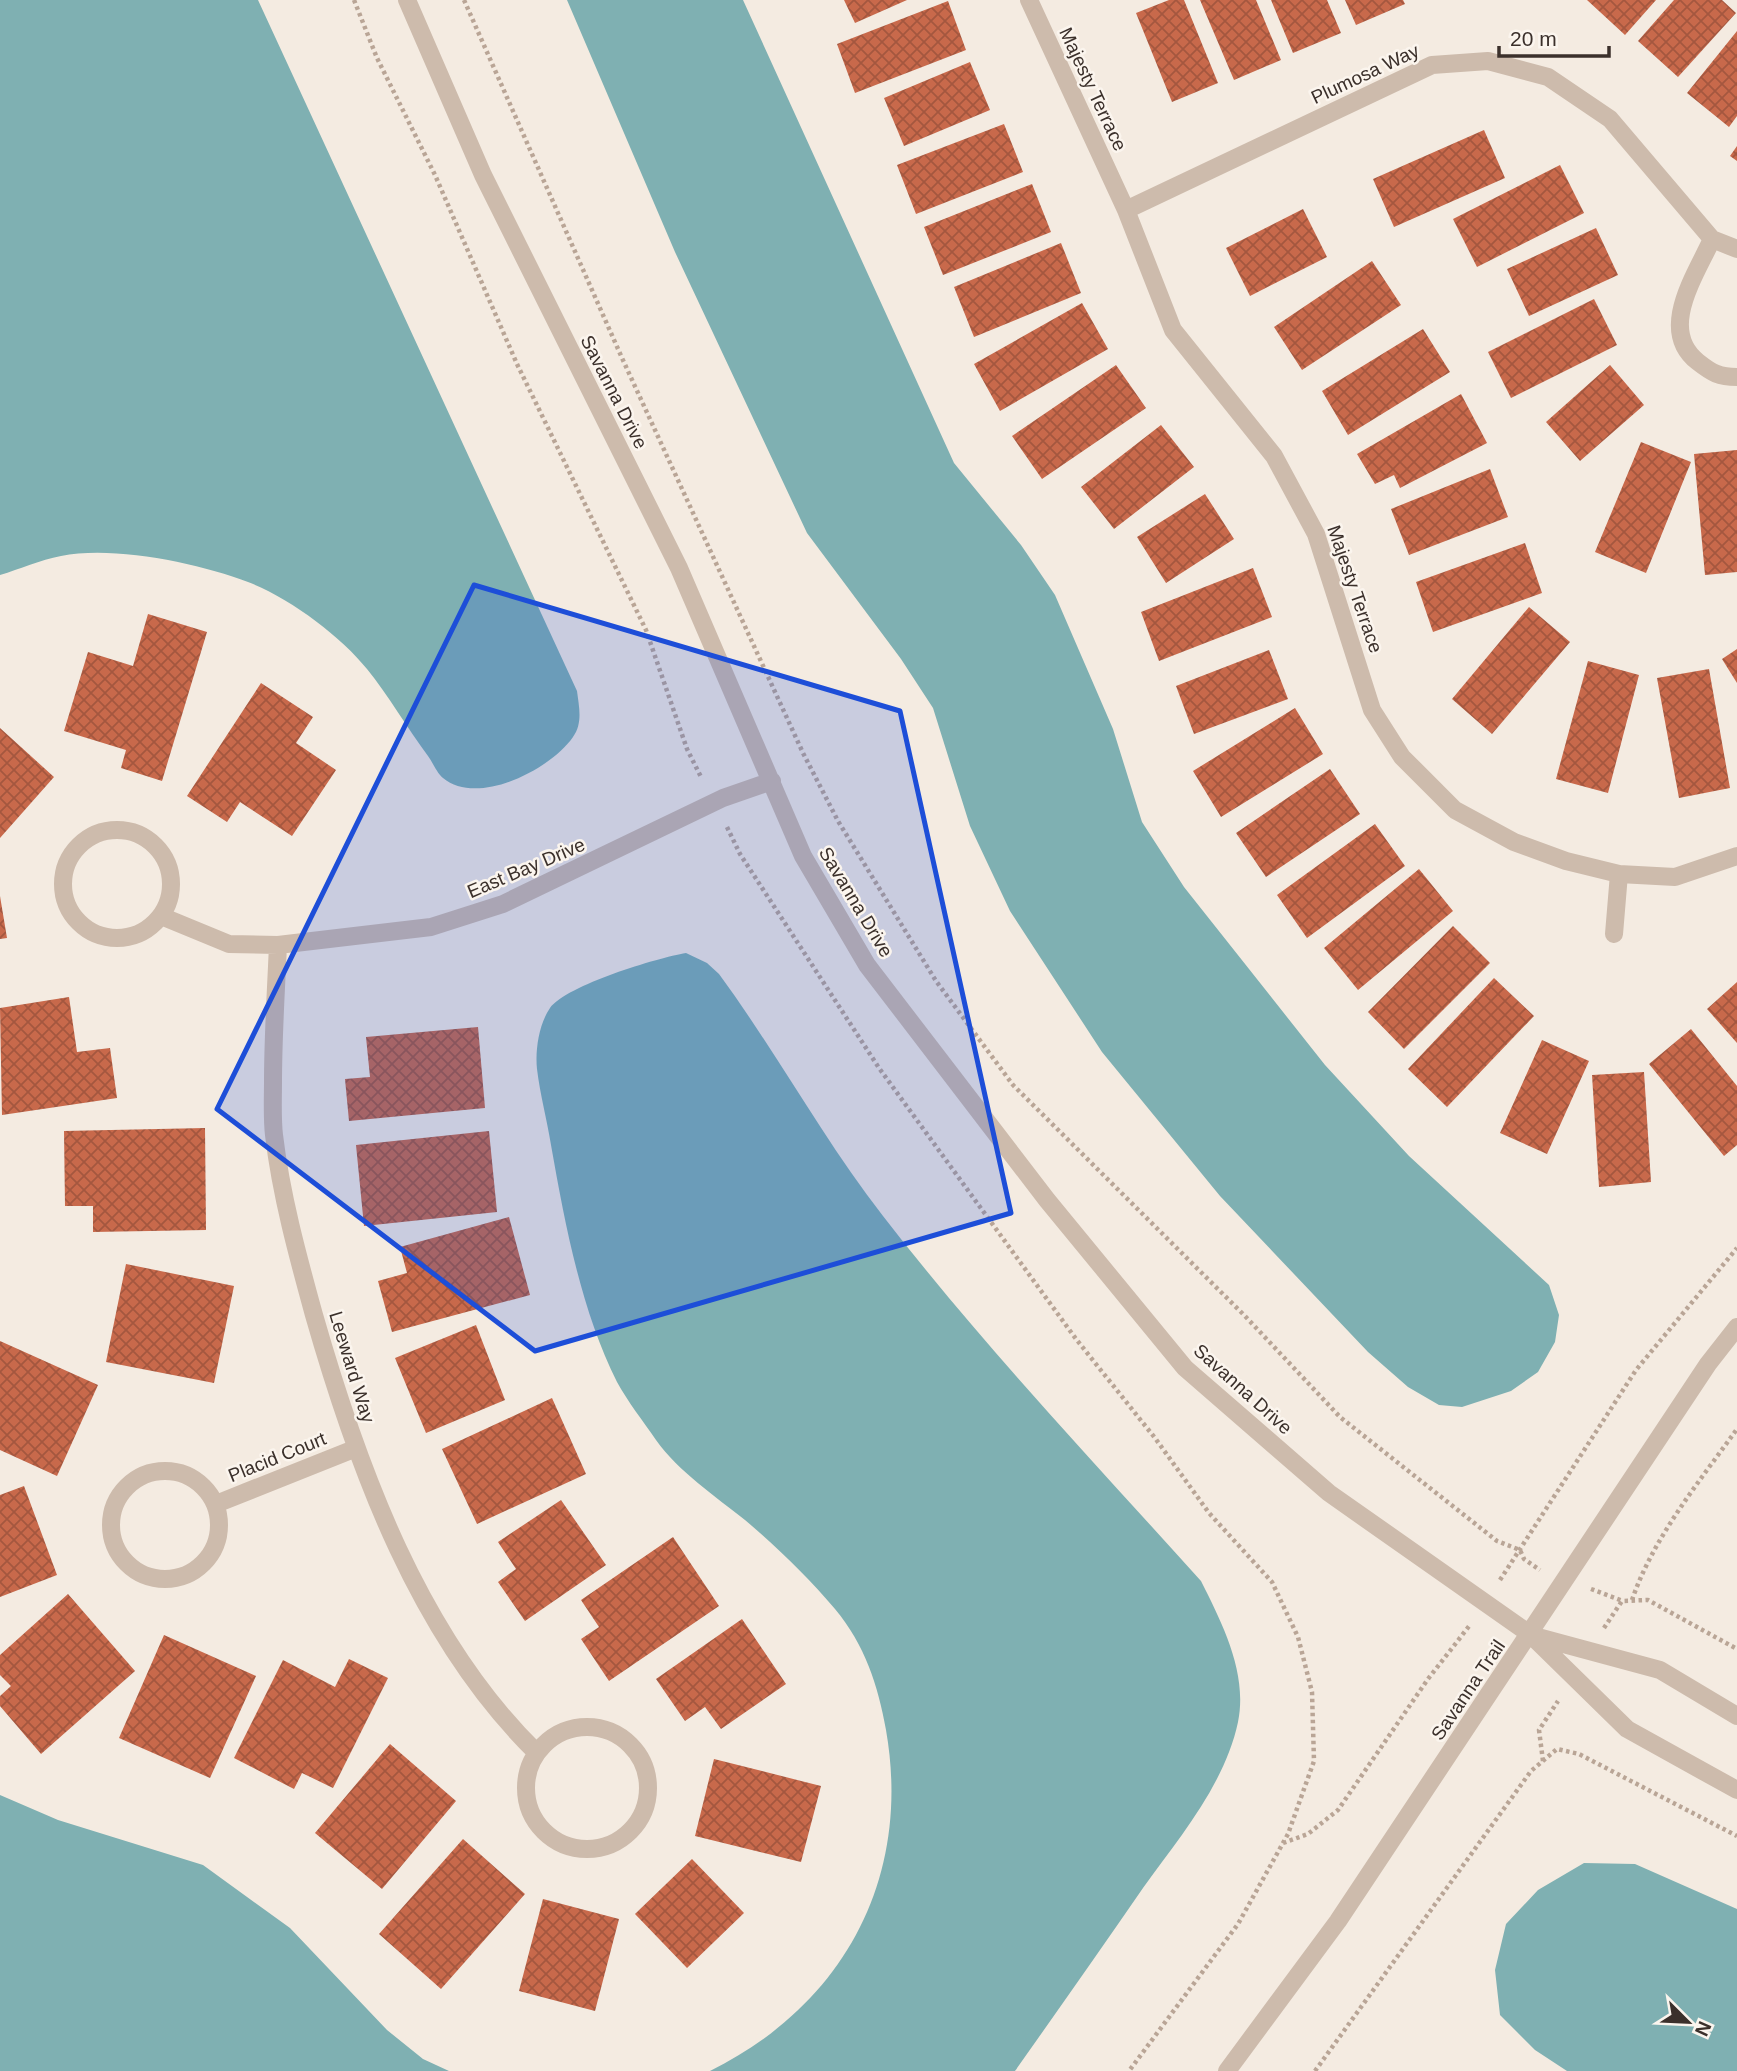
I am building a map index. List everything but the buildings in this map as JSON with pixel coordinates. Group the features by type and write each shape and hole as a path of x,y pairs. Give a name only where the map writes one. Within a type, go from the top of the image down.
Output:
{"street":[{"name":"Savanna Drive","path":"407,0 483,175 679,568 803,856 867,965 1047,1200 1185,1368 1329,1493 1531,1635 1627,1729 1737,1790"},
{"name":"Majesty Terrace","path":"1029,0 1126,210 1172,330 1274,456 1316,534 1372,710 1402,757 1455,810 1514,842 1566,861 1619,874 1675,877 1737,856"},
{"name":"Plumosa Way","path":"1126,210 1432,65 1488,61 1548,77 1610,119 1712,239 1737,249"},
{"path":"1712,239 1682,304 1678,331 1690,355 1717,377 1737,377"},
{"name":"East Bay Drive","path":"161,916 229,944 278,945 431,927 503,904 714,802 772,781"},
{"path":"117,829 134,832 149,840 161,852 169,867 169,900 161,916 133,936 117,939 100,936 85,928 72,916 65,901 62,884 72,852 85,839 100,832 117,829"},
{"path":"1614,934 1619,874"},
{"name":"Leeward Way","path":"278,945 273,1036 273,1134 300,1266 354,1449 440,1628 512,1728 537,1753"},
{"name":"Savanna Trail","path":"1227,2071 1338,1921 1531,1635 1707,1364 1737,1327"},
{"name":"Placid Court","path":"216,1504 354,1449"},
{"name":"Placid Court","path":"161,1471 194,1479 216,1504 218,1538 201,1567 186,1576 170,1580 145,1575 124,1561 115,1546 111,1530 119,1497 130,1484 145,1475 161,1471"},
{"name":"Savanna Drive","path":"1531,1635 1660,1670 1737,1716"},
{"path":"585,1727 604,1729 621,1737 636,1750 648,1786 646,1805 637,1822 607,1846 589,1849 569,1846 552,1838 538,1825 530,1808 526,1789 528,1770 537,1753 550,1740 567,1730 585,1727"}],"path":[{"path":"354,0 377,58 435,175 517,363 646,630 687,749 740,854 886,1078 1076,1339 1155,1438 1209,1513 1272,1582 1298,1637 1312,1692 1314,1761 1283,1843 1238,1924 1129,2071"},
{"path":"464,0 612,335 803,753 838,821 936,981 1013,1085 1244,1315 1340,1417 1497,1541 1520,1550 1534,1568 1623,1601"},
{"path":"1283,1843 1308,1834 1338,1810 1485,1604 1636,1370 1737,1248"},
{"path":"1632,1600 1648,1562 1689,1496 1737,1429"},
{"path":"1315,2071 1531,1771 1557,1749 1579,1754 1737,1836"}],"highlighted area":[{"path":"474,585 900,711 1011,1213 535,1351 217,1109"}],"water":[{"path":"0,0 258,0 577,691 580,715 576,732 563,749 548,761 531,772 494,786 458,786 443,778 375,679 356,656 296,607 264,589 228,575 130,554 82,553 38,562 0,575"},
{"path":"567,0 743,0 954,463 1021,545 1055,595 1113,729 1142,822 1184,887 1325,1065 1409,1156 1549,1285 1559,1315 1555,1342 1538,1372 1511,1391 1462,1407 1439,1405 1408,1387 1368,1352 1220,1196 1102,1052 1010,911 970,826 933,708 901,659 807,533 675,252"},
{"path":"686,953 707,963 719,974 840,1157 921,1264 1039,1402 1201,1581 1231,1649 1239,1685 1238,1722 1232,1745 1212,1789 1015,2071 710,2071 757,2043 798,2011 831,1973 858,1931 877,1886 888,1836 891,1784 886,1730 879,1697 869,1666 855,1637 835,1609 792,1563 665,1452 617,1382 593,1326 576,1266 537,1069 537,1046 543,1022 550,1008 574,990 655,960"},
{"path":"0,1795 58,1820 203,1865 290,1928 387,2030 423,2059 449,2071 0,2071"},
{"path":"1584,1863 1635,1864 1737,1909 1737,2071 1567,2071 1535,2050 1500,2015 1495,1970 1506,1924 1538,1890"}]}
